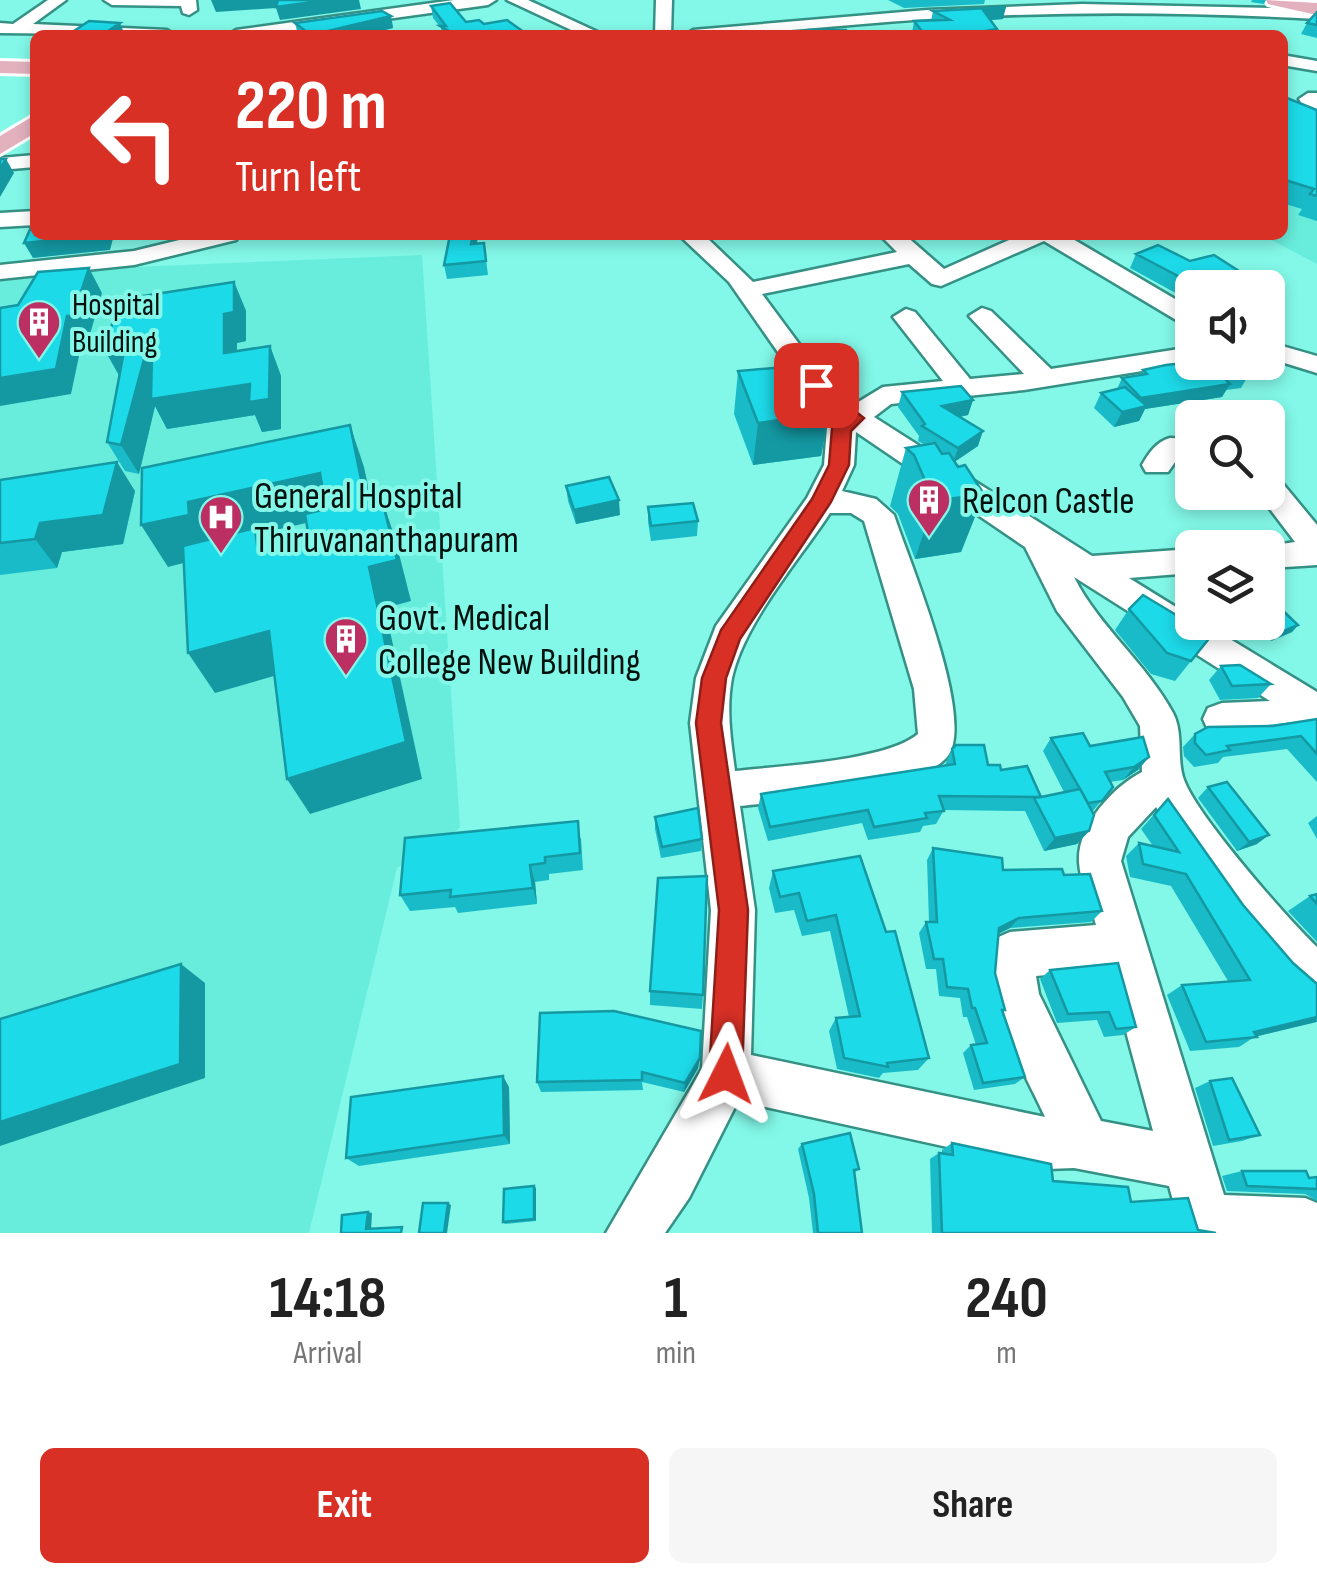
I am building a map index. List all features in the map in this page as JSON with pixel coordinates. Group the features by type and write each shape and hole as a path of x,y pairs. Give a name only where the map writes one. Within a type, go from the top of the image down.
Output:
{"main road":[{"path":"1275,0 1308,15"},
{"path":"0,70 30,70"},
{"path":"0,137 30,117"},
{"path":"0,147 30,126"}],"street":[{"path":"8,28 58,0 75,0"},
{"path":"112,0 189,1 189,10"},
{"path":"284,22 387,14 488,0"},
{"path":"515,0 584,30"},
{"path":"662,30 664,0"},
{"path":"873,0 893,14"},
{"path":"751,27 1006,1 1170,0 1308,15"},
{"path":"1006,1 1008,20"},
{"path":"254,30 302,16 306,5"},
{"path":"387,14 404,26 390,30"},
{"path":"892,30 893,14"},
{"path":"8,28 54,30"},
{"path":"1288,59 1315,57"},
{"path":"1317,99 1308,100 1317,113"},
{"path":"0,164 30,161"},
{"path":"0,220 30,218"},
{"path":"0,272 134,258 208,240"},
{"path":"695,240 748,290 781,342 816,385 855,418 1038,539 1314,710"},
{"path":"895,240 941,279 1028,240"},
{"path":"1058,240 1122,282 1175,310"},
{"path":"748,290 912,256"},
{"path":"982,316 1046,379"},
{"path":"906,317 963,388"},
{"path":"1285,355 1317,365"},
{"path":"633,1233 670,1179 726,1074 734,910 709,723 714,678 729,636 821,502 839,465 842,428 883,396 1046,379 1175,359"},
{"path":"1157,465 1170,448 1175,448"},
{"path":"716,791 892,768 927,754 936,742 933,689 878,515 866,505 848,500 821,502"},
{"path":"1285,509 1317,551"},
{"path":"1038,539 1069,602 1136,686 1159,724 1163,782 1187,824 1290,953 1317,980"},
{"path":"1285,554 1317,551"},
{"path":"1091,569 1175,562"},
{"path":"1222,719 1314,710"},
{"path":"1163,782 1143,791 1105,832 1100,861 1128,944 1207,1227 1305,1224"},
{"path":"1084,1143 1016,998 1010,955 1128,944"},
{"path":"726,1074 1048,1143 1084,1143 1191,1164"}],"shaded area":[{"path":"1288,118 1317,131 1317,264 1271,240 1288,240"},
{"name":"General Hospital Thiruvananthapuram","path":"422,255 460,828 397,868 309,1233 0,1233 0,281 133,267"}],"building":[{"path":"278,0 327,0 276,7"},
{"path":"450,3 466,22 507,20 521,30 447,30 440,26 446,26 431,6"},
{"path":"1006,7 983,10 997,29 921,30 914,21 950,20 933,11"},
{"path":"382,11 391,16 332,30 304,30 295,23"},
{"path":"1317,12 1317,25 1307,23"},
{"path":"89,21 120,23 110,30 76,30"},
{"path":"1288,98 1317,110 1317,196 1310,194 1314,189 1288,181"},
{"path":"30,229 30,240 54,240 24,243"},
{"path":"449,240 484,243 486,261 444,265"},
{"path":"1158,245 1190,261 1214,255 1237,270 1175,270 1175,274 1136,254"},
{"path":"89,268 73,316 67,316 56,369 0,378 0,308 18,305 38,272"},
{"path":"234,282 234,312 224,314 224,353 270,346 269,399 249,402 250,384 151,399 152,353 146,352 121,445 107,442 124,351 107,354 116,300"},
{"path":"821,364 827,378 834,381 829,413 758,423 738,371"},
{"path":"1175,364 1175,380 1226,380 1230,384 1141,398 1122,378 1147,374 1143,370"},
{"path":"961,386 973,400 942,406 983,431 958,448 922,426 925,424 902,392"},
{"path":"1125,387 1147,406 1122,412 1101,393"},
{"path":"350,425 365,499 381,496 397,560 369,567 406,742 287,779 269,631 188,653 183,546 255,528 257,544 308,532 305,514 326,509 320,473 188,502 189,515 141,525 142,468"},
{"path":"935,443 942,454 949,453 958,467 965,465 984,494 934,501 914,455 906,448"},
{"path":"117,462 103,515 40,523 35,539 0,543 0,480"},
{"path":"609,477 619,500 574,510 566,486"},
{"path":"693,503 698,521 651,526 648,507"},
{"path":"1143,595 1175,614 1175,640 1208,640 1191,661 1167,653 1129,609"},
{"path":"1285,613 1298,625 1285,631"},
{"path":"1240,665 1271,684 1232,686 1221,666"},
{"path":"1317,719 1317,754 1301,736 1227,746 1230,750 1206,755 1195,743 1195,734 1208,727 1273,726"},
{"path":"1083,733 1090,746 1143,737 1149,757 1134,767 1105,772 1113,787 1102,801 1088,803 1051,738"},
{"path":"956,745 984,745 988,765 1000,765 1001,770 1027,766 1041,797 1080,789 1094,815 1089,831 1055,838 1034,798 1040,797 939,796 944,811 925,813 927,818 874,827 868,810 770,827 761,794 955,764 952,749"},
{"path":"1227,782 1269,835 1249,842 1208,787"},
{"path":"1168,799 1243,905 1293,963 1317,984 1317,1017 1254,1032 1257,1037 1206,1042 1182,985 1250,980 1186,874 1143,864 1139,843 1179,852 1154,815"},
{"path":"698,808 702,839 662,847 655,817"},
{"path":"578,821 580,853 545,857 545,863 530,865 533,888 450,897 451,890 400,895 405,838"},
{"path":"933,848 1002,858 1003,870 1062,869 1064,875 1090,874 1102,911 1019,918 999,928 995,973 1002,1010 1025,1077 983,1083 971,1045 987,1043 975,1008 968,989 947,987 943,959 934,959 926,922 937,922"},
{"path":"860,856 886,932 895,931 929,1058 887,1063 888,1067 844,1058 836,1018 860,1016 836,915 807,921 799,893 780,897 773,871"},
{"path":"707,876 703,995 650,991 658,878"},
{"path":"1118,963 1136,1027 1116,1029 1109,1012 1068,1014 1050,970"},
{"path":"181,964 180,1064 0,1122 0,1019"},
{"path":"614,1011 701,1031 700,1058 685,1083 642,1072 642,1080 537,1082 540,1013"},
{"path":"503,1076 504,1135 346,1158 351,1097"},
{"path":"1232,1078 1260,1135 1229,1140 1210,1081"},
{"path":"850,1133 859,1169 854,1170 862,1233 818,1233 802,1144"},
{"path":"952,1143 1051,1164 1053,1181 1128,1187 1131,1202 1188,1198 1198,1230 1216,1233 942,1233 939,1153 953,1155"},
{"path":"1242,1171 1306,1171 1309,1178 1317,1177 1317,1189 1247,1186"},
{"path":"534,1186 534,1219 503,1222 504,1189"},
{"path":"423,1203 448,1203 444,1233 419,1233"},
{"path":"368,1212 366,1229 402,1227 401,1233 341,1233 342,1215"}],"place":[{"name":"Hospital Building","path":"39,360"},
{"name":"Relcon Castle","path":"929,538"},
{"name":"General Hospital Thiruvananthapuram","path":"221,555"},
{"name":"Govt. Medical College New Building","path":"346,677"}],"route":[{"path":"726,1074 734,910 709,723 714,678 729,636 821,502 839,465 842,428 855,418 816,385"}]}
